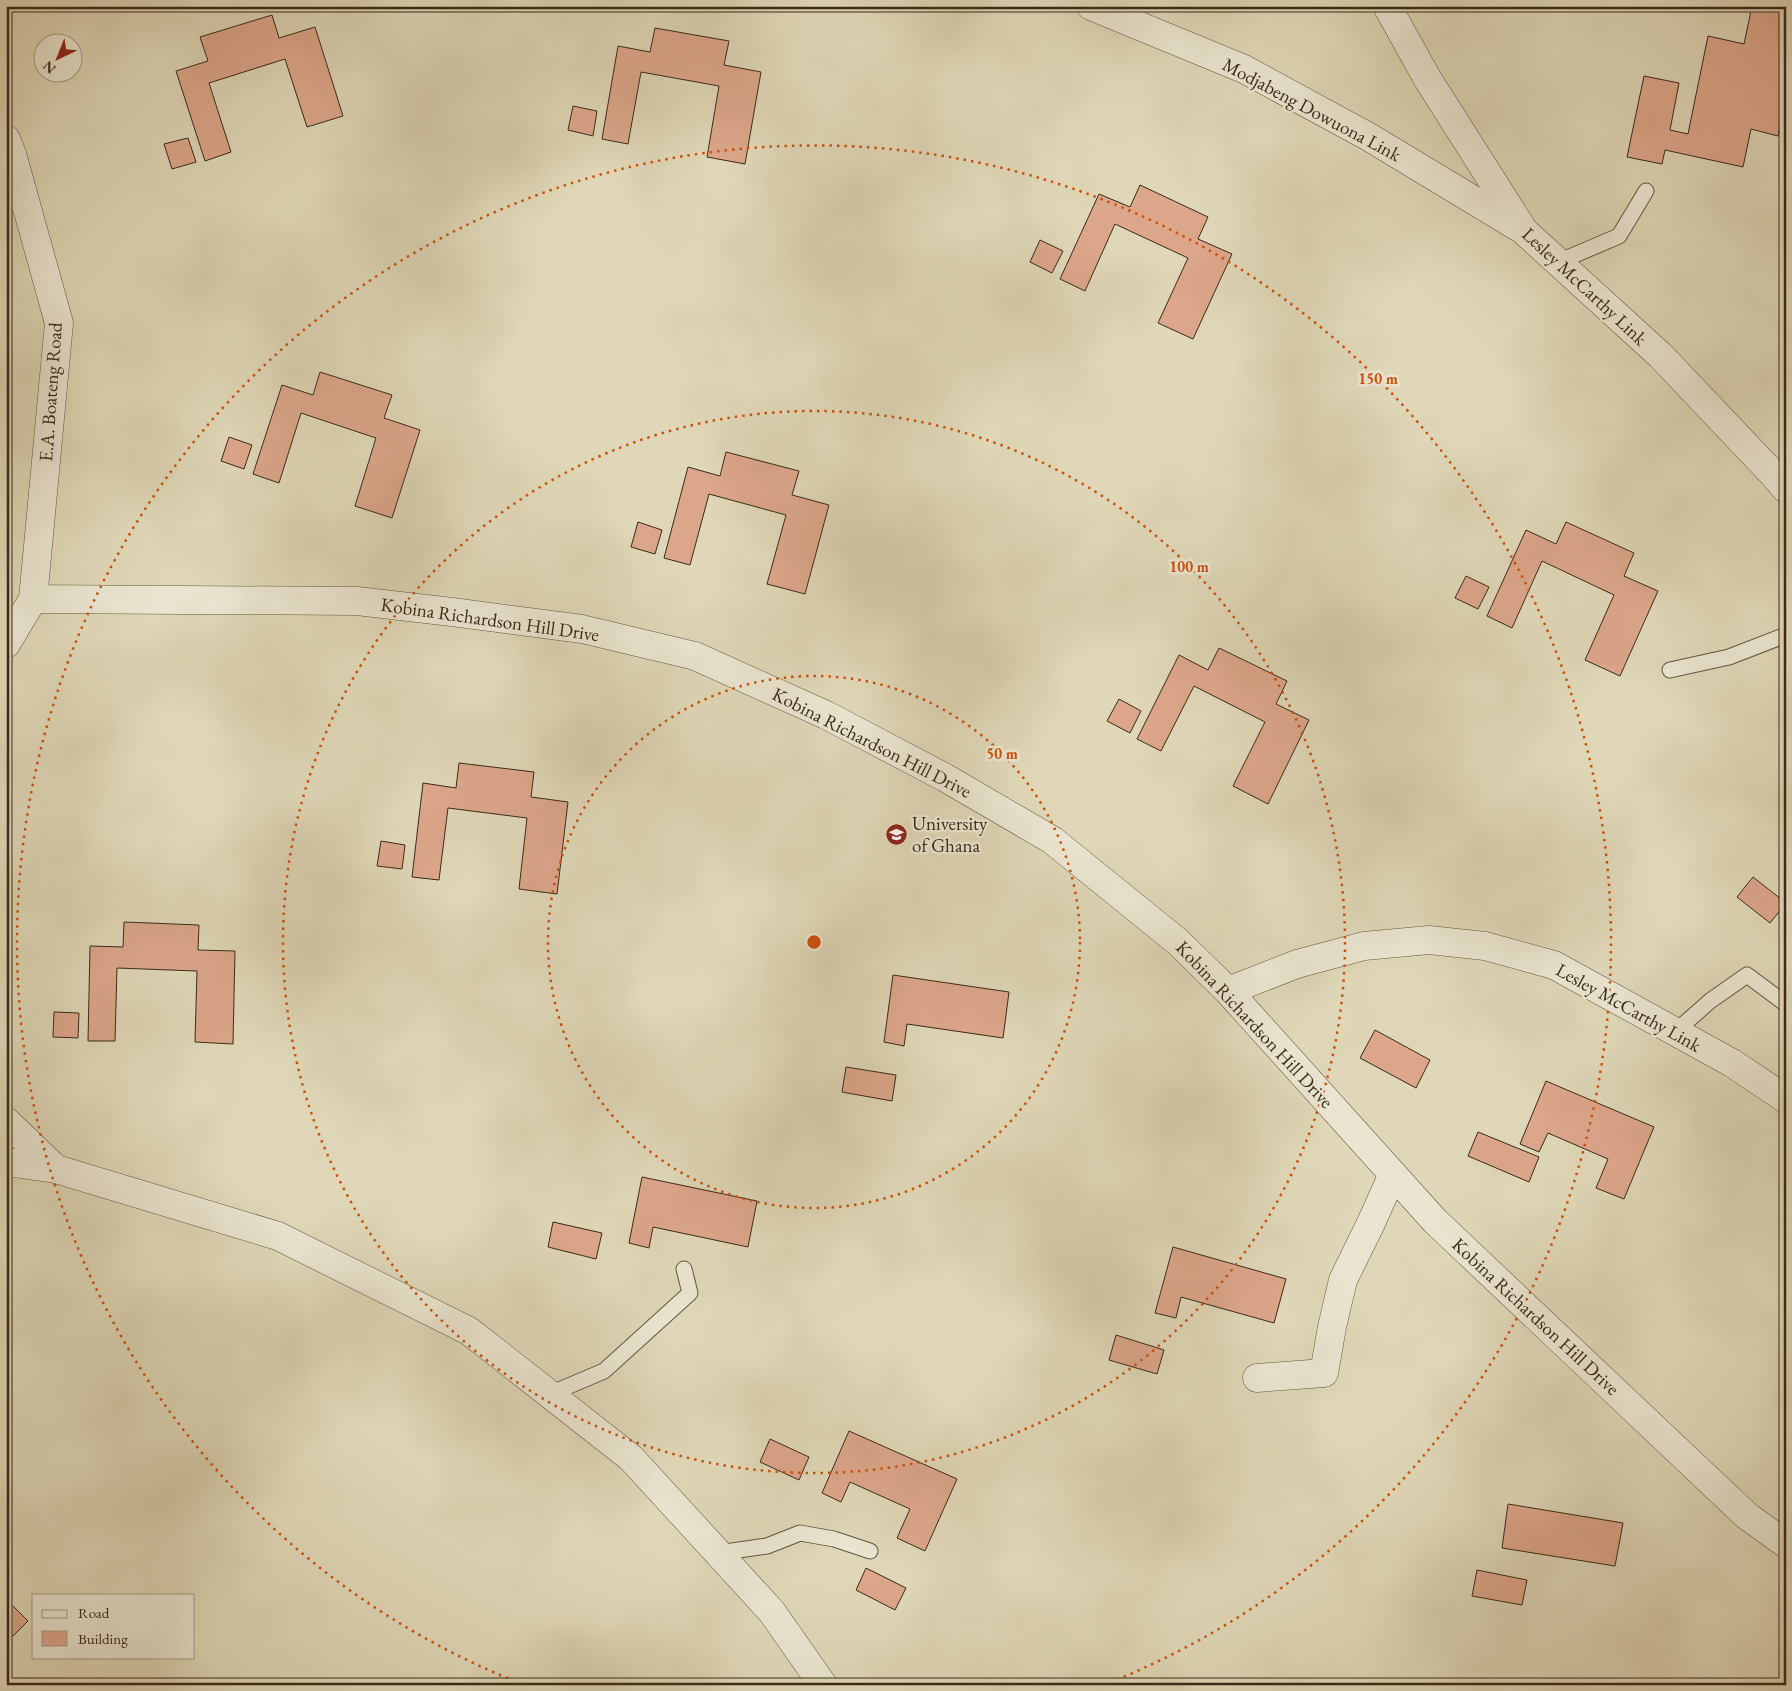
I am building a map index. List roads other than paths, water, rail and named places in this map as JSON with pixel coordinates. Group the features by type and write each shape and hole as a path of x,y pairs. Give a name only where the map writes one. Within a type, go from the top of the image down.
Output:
{"street":[{"name":"Modjabeng Dowuona Link","path":"1091,6 1244,69 1369,137 1524,231"},
{"name":"Lesley McCarthy Link","path":"1386,6 1427,78 1524,231 1661,356 1786,489"},
{"name":"E.A. Boateng Road","path":"6,138 58,324 33,599 6,644"},
{"name":"Kobina Richardson Hill Drive","path":"33,599 357,601 582,629 695,656 826,715 944,777 1052,840 1178,942 1228,991 1435,1221 1740,1509 1786,1544"},
{"name":"Lesley McCarthy Link","path":"1228,991 1297,964 1364,946 1429,940 1485,946 1554,965 1732,1063 1786,1099"},
{"path":"6,1122 56,1169"},
{"path":"6,1162 56,1169 278,1236 469,1331 631,1458 772,1612 823,1685"},
{"path":"1257,1378 1324,1373 1343,1280 1393,1174"}],"lane":[{"path":"1558,262 1619,236 1646,191"},
{"path":"1670,670 1729,657 1786,635"},
{"path":"1675,1032 1710,1001 1747,974 1786,1004"},
{"path":"550,1394 604,1371 690,1293 684,1269"},
{"path":"718,1552 767,1546 800,1534 834,1539 870,1552"}],"place":[{"name":"University of Ghana","path":"896,834"}]}
